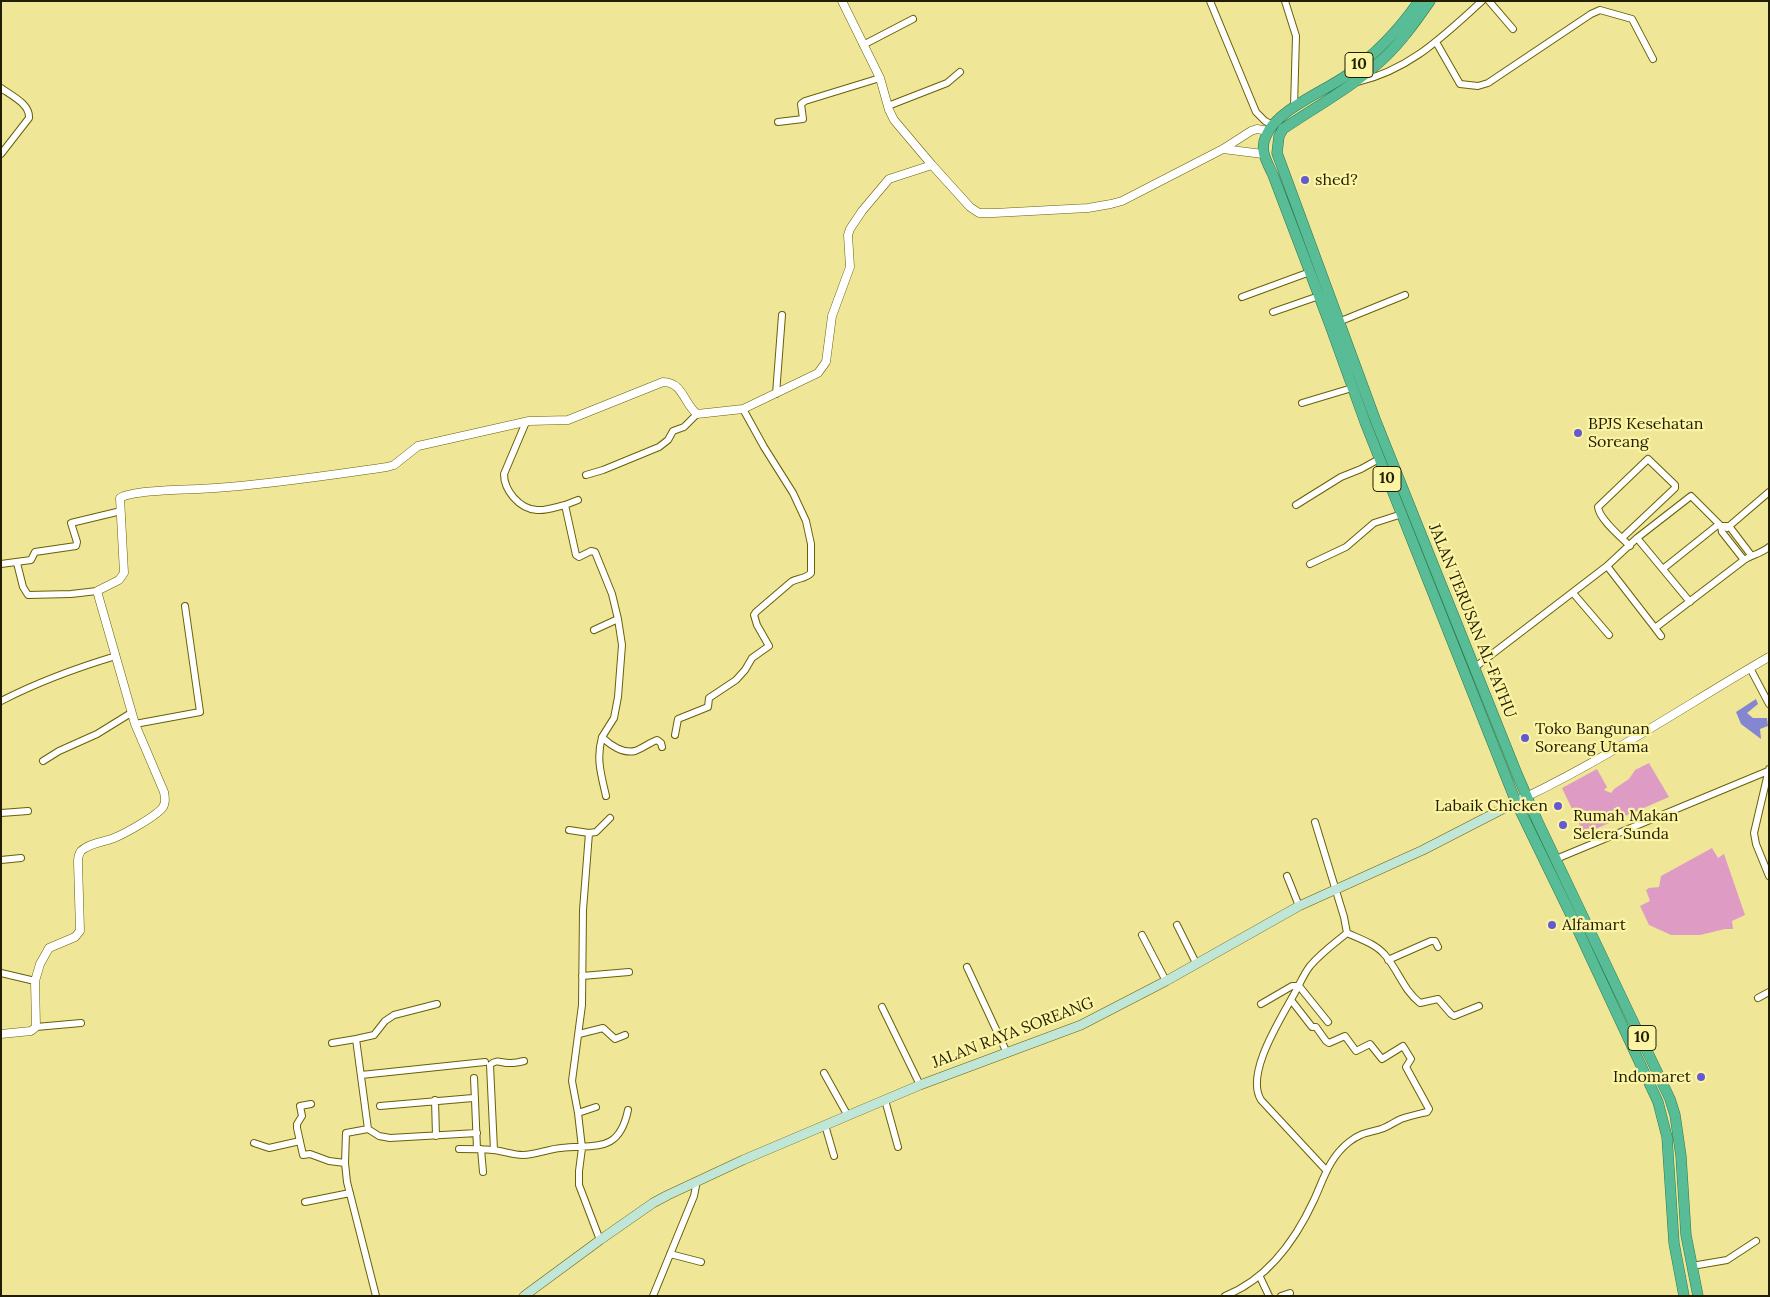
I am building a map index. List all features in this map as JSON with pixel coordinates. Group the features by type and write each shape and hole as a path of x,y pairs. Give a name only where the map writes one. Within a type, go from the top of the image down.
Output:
{"highway":[{"name":"10","path":"1350,79 1403,24 1418,1"},
{"name":"10","path":"1270,128 1294,107 1350,79 1383,59 1399,43 1430,1"},
{"name":"JALAN TERUSAN AL-FATHU","path":"1350,79 1283,129 1279,136 1278,153 1335,323 1390,470 1474,668 1526,797 1670,1099 1679,1137 1686,1235 1698,1296"},
{"path":"1263,154 1264,138 1270,128"},
{"name":"JALAN TERUSAN AL-FATHU","path":"1263,154 1273,175 1319,296 1335,323 1352,388 1380,459 1390,470 1402,514 1516,802 1570,912 1658,1102 1667,1137 1674,1243 1684,1296"}],"main road":[{"name":"JALAN RAYA SOREANG","path":"524,1296 653,1203 697,1181 920,1085 1081,1025 1299,906 1423,850 1526,797"}],"street":[{"path":"842,1 880,78 891,114 932,165 970,206 979,212 994,213 1088,208 1112,204 1223,149 1255,129 1270,128"},
{"path":"1210,1 1256,112 1270,128"},
{"path":"1284,1 1296,36 1294,107"},
{"path":"1350,79 1371,79 1414,59 1482,1"},
{"path":"1489,1 1513,29"},
{"path":"1436,42 1460,84 1482,86 1591,14 1600,10 1632,19 1653,59"},
{"path":"863,45 913,19"},
{"path":"888,106 947,83 960,72"},
{"path":"778,122 803,119 801,104 805,101 880,78"},
{"path":"1,154 29,118 27,108 2,90"},
{"path":"1223,149 1263,154"},
{"path":"586,475 659,447 668,440 672,431 684,427 697,414 743,409 818,373 825,365 832,316 850,268 849,232 858,217 889,179 932,165"},
{"path":"1242,297 1310,272"},
{"path":"1335,323 1405,295"},
{"path":"1273,312 1319,296"},
{"path":"776,394 782,315"},
{"path":"18,563 23,587 28,595 97,591 120,580 124,574 120,498 124,496 309,478 387,467 394,465 418,446 526,422 568,420 663,382 668,382 677,387 691,409 697,414"},
{"path":"1302,403 1352,388"},
{"path":"675,735 678,719 708,706 709,698 736,680 752,658 769,646 754,615 756,612 791,582 811,573 810,544 806,521 793,493 743,409"},
{"path":"526,422 504,474 506,486 517,501 537,510 565,505 578,500"},
{"path":"1296,505 1342,477 1380,459"},
{"path":"1622,538 1676,488 1648,459 1598,507 1599,514 1622,538 1630,546"},
{"path":"1664,568 1769,492"},
{"path":"1474,668 1573,593 1607,566 1637,538 1691,496 1751,556"},
{"path":"565,505 576,555 579,557 591,551 595,552 612,594 622,645 618,697 614,718 602,737 598,751 598,760 606,796"},
{"path":"1,564 32,560 35,552 76,546 77,542 71,523 121,511"},
{"path":"1310,564 1346,547 1374,523 1402,514"},
{"path":"1723,527 1744,560"},
{"path":"1637,538 1664,568 1690,602"},
{"path":"1655,628 1744,560 1758,555 1769,547"},
{"path":"1607,566 1661,636"},
{"path":"36,1027 35,981 40,964 49,948 75,936 80,931 78,856 86,848 114,838 158,812 164,806 165,801 164,792 131,714 97,591"},
{"path":"1573,593 1609,635"},
{"path":"135,724 200,712 185,606"},
{"path":"594,630 618,620"},
{"path":"1,701 20,690 116,656"},
{"path":"1526,797 1621,747 1769,657"},
{"path":"1750,668 1769,704"},
{"path":"42,760 97,734 131,714"},
{"path":"602,737 623,751 634,751 657,740 662,743 662,747"},
{"path":"1556,859 1768,769"},
{"path":"1768,769 1754,833 1756,844 1769,876"},
{"path":"1,813 28,811"},
{"path":"569,830 589,833 596,832 610,818"},
{"path":"1315,822 1348,932 1374,946 1382,953 1401,983 1420,1003 1438,998 1454,1016 1479,1006"},
{"path":"589,833 584,877 582,1005 572,1080 582,1148 579,1185 600,1240"},
{"path":"1,854 1,860 21,858"},
{"path":"1286,876 1299,906"},
{"path":"1177,925 1196,963"},
{"path":"1326,1169 1261,1100 1257,1091 1257,1078 1269,1039 1310,967 1348,932"},
{"path":"1142,934 1166,980"},
{"path":"1388,960 1432,941 1435,941 1438,947"},
{"path":"968,967 1007,1053"},
{"path":"582,976 629,972"},
{"path":"1,973 35,981"},
{"path":"1261,1004 1289,988 1299,986"},
{"path":"1299,986 1328,1022"},
{"path":"1758,998 1769,992"},
{"path":"1225,1296 1260,1277 1286,1249 1306,1216 1326,1169 1340,1150 1365,1132 1380,1130 1400,1120 1427,1112 1429,1107 1406,1067 1411,1059 1403,1046 1382,1059 1370,1044 1356,1051 1345,1036 1329,1043 1316,1027 1312,1027 1291,1000"},
{"path":"332,1043 374,1035 385,1021 394,1015 437,1004"},
{"path":"882,1007 920,1085"},
{"path":"1,1034 31,1030 36,1027 81,1023"},
{"path":"579,1034 601,1028 606,1029 615,1039 625,1035"},
{"path":"356,1039 368,1129"},
{"path":"494,1150 491,1064 498,1061 509,1064 524,1060"},
{"path":"362,1076 486,1062"},
{"path":"824,1073 848,1116"},
{"path":"474,1078 477,1133 482,1172"},
{"path":"380,1106 435,1100 470,1098 475,1100"},
{"path":"435,1100 436,1136"},
{"path":"886,1100 898,1147"},
{"path":"311,1104 300,1106 302,1116 297,1124 303,1155 310,1154 329,1161 345,1163"},
{"path":"578,1112 596,1106"},
{"path":"459,1149 494,1150 522,1155 561,1148 601,1146 613,1139 624,1124 628,1110"},
{"path":"825,1125 834,1156"},
{"path":"376,1296 350,1193 345,1163 346,1133 368,1129 379,1136 390,1138 477,1133"},
{"path":"254,1143 269,1148 300,1141"},
{"path":"653,1296 694,1196 697,1181"},
{"path":"305,1202 350,1193"},
{"path":"1692,1266 1727,1260 1756,1241"},
{"path":"670,1254 701,1262"},
{"path":"1260,1277 1269,1296"},
{"path":"1281,1296 1290,1293"}],"shaded area":[{"path":"1649,763 1669,797 1584,834 1562,788 1597,769 1607,787 1604,790 1611,793 1629,779 1635,770"},
{"path":"1712,848 1718,858 1724,854 1745,915 1732,921 1733,929 1700,935 1671,935 1649,925 1640,906 1650,901 1646,890 1659,887 1661,876"}],"water":[{"path":"1756,699 1758,704 1747,713 1753,718 1767,718 1768,726 1760,729 1761,739 1741,724 1736,712"}],"place":[{"name":"shed?","path":"1305,180"},
{"name":"BPJS Kesehatan Soreang","path":"1578,433"},
{"name":"Toko Bangunan Soreang Utama","path":"1525,738"},
{"name":"Labaik Chicken","path":"1558,806"},
{"name":"Rumah Makan Selera Sunda","path":"1563,825"},
{"name":"Alfamart","path":"1552,925"},
{"name":"Indomaret","path":"1701,1077"}]}
